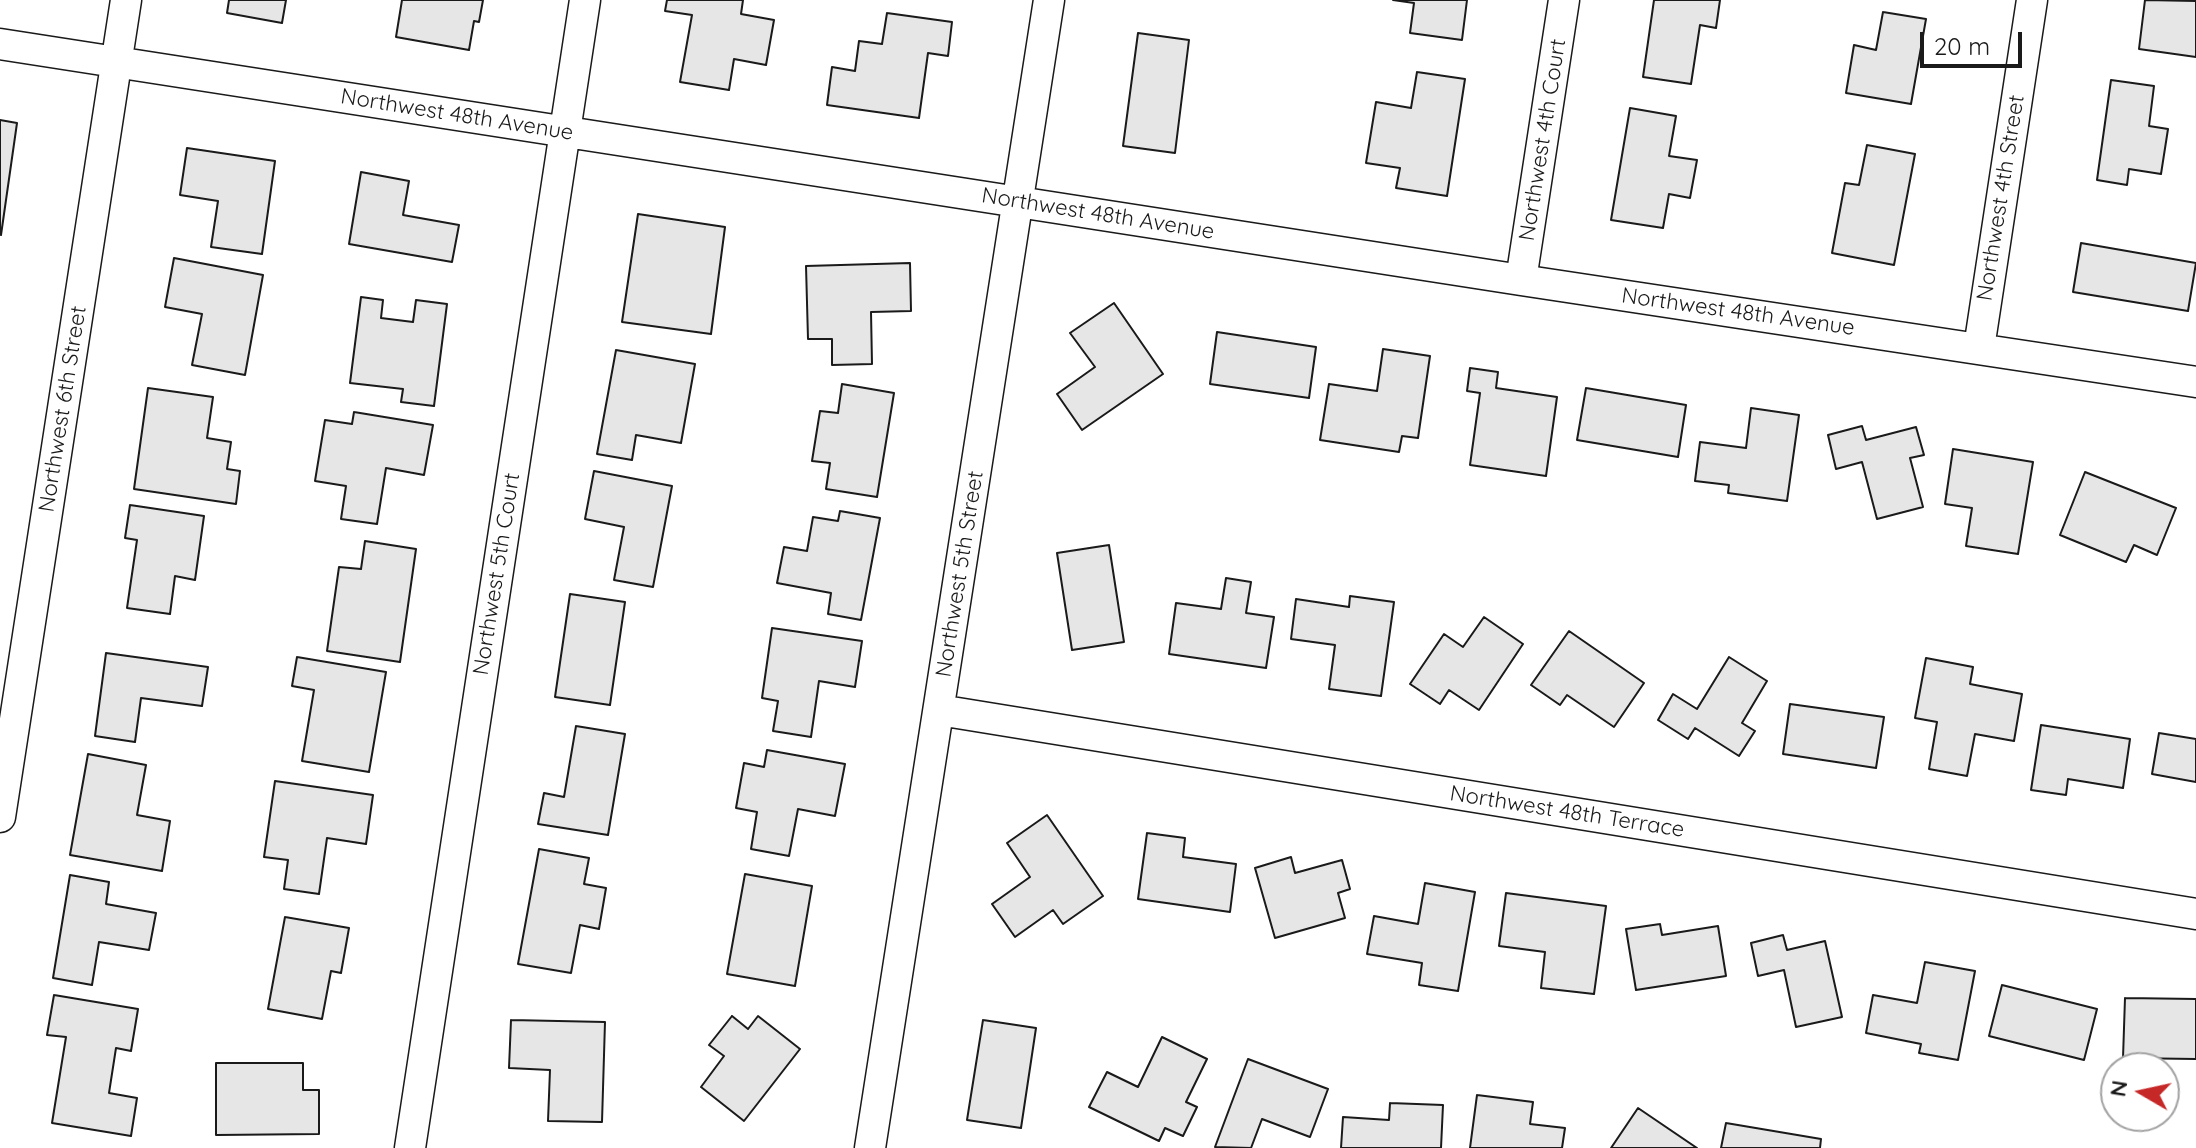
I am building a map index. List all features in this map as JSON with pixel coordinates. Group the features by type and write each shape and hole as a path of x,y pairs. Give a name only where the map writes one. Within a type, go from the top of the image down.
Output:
{"street":[{"name":"Northwest 6th Street","path":"0,817 126,0"},
{"name":"Northwest 5th Court","path":"410,1148 585,0"},
{"name":"Northwest 5th Street","path":"870,1148 1049,0"},
{"name":"Northwest 4th Court","path":"1521,280 1564,0"},
{"name":"Northwest 4th Street","path":"1979,348 2032,0"},
{"name":"Northwest 48th Avenue","path":"0,44 2196,382"},
{"name":"Northwest 48th Terrace","path":"939,710 2196,914"}],"building":[{"path":"229,0 286,0 282,23 227,13"},
{"path":"402,0 483,0 479,22 474,21 469,50 396,37"},
{"path":"667,0 743,0 741,14 774,20 766,65 734,59 729,90 680,82 692,15 665,11"},
{"path":"1393,0 1467,0 1462,40 1410,33 1414,3"},
{"path":"1654,0 1720,0 1716,28 1700,25 1691,84 1643,77"},
{"path":"2145,0 2196,1 2196,57 2139,49"},
{"path":"1883,12 1926,19 1911,104 1846,93 1854,45 1876,50"},
{"path":"887,13 952,22 948,56 928,53 919,118 827,105 832,67 855,71 859,41 882,44"},
{"path":"1138,33 1189,40 1175,153 1123,146"},
{"path":"1417,72 1465,79 1447,196 1396,188 1400,168 1366,163 1376,102 1411,108"},
{"path":"2111,80 2154,86 2149,126 2168,129 2161,174 2129,169 2127,185 2097,180"},
{"path":"1630,108 1676,116 1669,156 1697,160 1690,198 1669,194 1663,228 1611,220"},
{"path":"0,120 17,123 1,235 0,234"},
{"path":"1867,145 1915,154 1894,265 1832,253 1845,183 1859,185"},
{"path":"187,148 275,161 262,254 211,247 218,201 180,195"},
{"path":"361,172 409,181 403,215 459,225 452,262 349,244"},
{"path":"638,214 725,227 711,334 622,322"},
{"path":"2081,243 2196,263 2188,311 2073,292"},
{"path":"174,258 263,275 245,375 192,365 202,314 165,307"},
{"path":"910,263 911,311 871,312 872,364 832,365 832,339 808,339 806,266"},
{"path":"361,297 383,300 381,318 413,322 416,300 447,304 434,406 401,402 403,389 350,383"},
{"path":"1114,303 1163,374 1082,430 1057,394 1095,367 1070,333"},
{"path":"1217,332 1316,347 1309,398 1210,384"},
{"path":"1383,349 1430,356 1418,438 1402,436 1399,452 1320,440 1329,384 1377,391"},
{"path":"616,350 695,364 681,443 636,435 632,460 597,454"},
{"path":"1470,368 1498,372 1496,388 1557,397 1546,476 1470,465 1480,393 1467,391"},
{"path":"842,384 894,393 877,497 826,489 830,463 812,461 820,411 838,413"},
{"path":"148,388 213,397 207,438 231,442 227,469 240,471 236,504 134,489"},
{"path":"1586,388 1686,405 1678,457 1577,440"},
{"path":"1751,408 1799,415 1787,501 1728,493 1729,485 1695,481 1700,442 1746,448"},
{"path":"354,412 433,425 424,475 386,468 377,524 341,519 346,486 315,481 325,420 352,424"},
{"path":"1862,426 1866,440 1916,427 1924,455 1910,458 1923,507 1877,519 1862,462 1836,469 1828,435"},
{"path":"1953,449 2033,462 2018,554 1966,546 1972,508 1945,504"},
{"path":"594,471 672,486 653,587 614,580 624,527 585,519"},
{"path":"2085,472 2176,508 2157,555 2134,545 2126,562 2060,535"},
{"path":"130,505 204,516 195,580 175,576 170,614 127,608 137,540 125,538"},
{"path":"840,511 880,518 861,620 828,614 831,593 777,583 784,547 807,551 813,517 838,521"},
{"path":"365,541 416,549 400,662 327,651 339,567 361,569"},
{"path":"1109,545 1124,642 1072,650 1057,553"},
{"path":"1226,578 1251,582 1246,613 1274,617 1266,668 1169,654 1176,603 1221,609"},
{"path":"570,594 625,602 610,705 555,697"},
{"path":"1350,596 1394,602 1381,696 1329,689 1335,645 1291,639 1296,599 1349,607"},
{"path":"1484,617 1523,644 1479,710 1449,690 1440,704 1410,684 1444,634 1463,647"},
{"path":"772,628 862,641 855,687 819,681 811,737 773,731 778,701 762,698"},
{"path":"1569,631 1644,683 1614,727 1567,695 1560,705 1531,685"},
{"path":"106,653 208,667 202,706 141,698 135,742 95,736"},
{"path":"297,657 386,672 369,772 302,761 314,690 292,686"},
{"path":"1729,657 1767,681 1742,723 1755,731 1739,756 1695,728 1688,739 1658,720 1673,694 1697,709"},
{"path":"1926,658 1973,667 1970,684 2022,694 2014,741 1975,734 1967,776 1929,769 1937,722 1915,718"},
{"path":"1790,704 1884,717 1876,768 1783,754"},
{"path":"2041,725 2130,739 2123,788 2068,779 2066,795 2031,790"},
{"path":"576,726 625,734 608,835 538,824 544,793 564,797"},
{"path":"2159,733 2196,739 2196,782 2152,774"},
{"path":"767,750 845,764 835,816 798,809 789,856 751,849 757,812 736,808 744,763 764,767"},
{"path":"88,754 146,765 137,815 170,821 162,871 70,855"},
{"path":"275,781 373,795 366,844 327,838 319,894 284,889 288,860 264,857"},
{"path":"1047,815 1103,896 1063,924 1053,910 1015,937 992,904 1030,877 1007,843"},
{"path":"1147,833 1185,838 1183,857 1236,864 1230,912 1138,899"},
{"path":"539,849 589,858 584,884 606,888 599,929 580,925 571,973 518,964"},
{"path":"1291,857 1295,873 1342,860 1350,889 1338,893 1345,918 1275,938 1255,868"},
{"path":"745,874 812,886 795,986 727,974"},
{"path":"70,875 109,882 106,904 156,913 149,950 99,942 92,985 53,978"},
{"path":"1425,883 1475,892 1458,991 1419,985 1422,963 1367,954 1374,916 1418,924"},
{"path":"1506,893 1606,906 1594,994 1541,988 1545,952 1499,946"},
{"path":"285,917 349,928 341,973 331,971 322,1019 268,1009"},
{"path":"1660,924 1662,935 1718,926 1726,976 1636,990 1626,929"},
{"path":"1783,935 1787,950 1825,941 1842,1017 1796,1027 1784,970 1758,976 1751,943"},
{"path":"1925,962 1975,971 1958,1060 1919,1053 1921,1044 1866,1033 1873,995 1917,1003"},
{"path":"2002,985 2097,1009 2084,1060 1989,1036"},
{"path":"54,995 138,1009 131,1051 116,1048 109,1093 137,1098 131,1136 52,1123 66,1037 47,1035"},
{"path":"2125,998 2196,999 2196,1059 2180,1059 2180,1052 2123,1052"},
{"path":"732,1016 748,1029 758,1016 800,1049 744,1121 701,1087 724,1056 709,1045"},
{"path":"511,1020 605,1022 602,1122 548,1121 550,1070 509,1068"},
{"path":"983,1020 1036,1028 1021,1128 967,1120"},
{"path":"1162,1037 1207,1059 1186,1102 1197,1107 1183,1136 1165,1128 1159,1141 1089,1107 1107,1072 1138,1087"},
{"path":"1248,1059 1328,1089 1310,1137 1262,1119 1251,1148 1215,1147"},
{"path":"216,1063 303,1063 303,1090 319,1090 319,1134 216,1135"},
{"path":"1477,1095 1533,1102 1530,1124 1565,1128 1562,1148 1470,1148"},
{"path":"1390,1103 1443,1105 1441,1148 1341,1148 1343,1117 1389,1120"},
{"path":"1638,1108 1697,1148 1611,1148"},
{"path":"1726,1123 1821,1139 1820,1148 1721,1148"}]}
